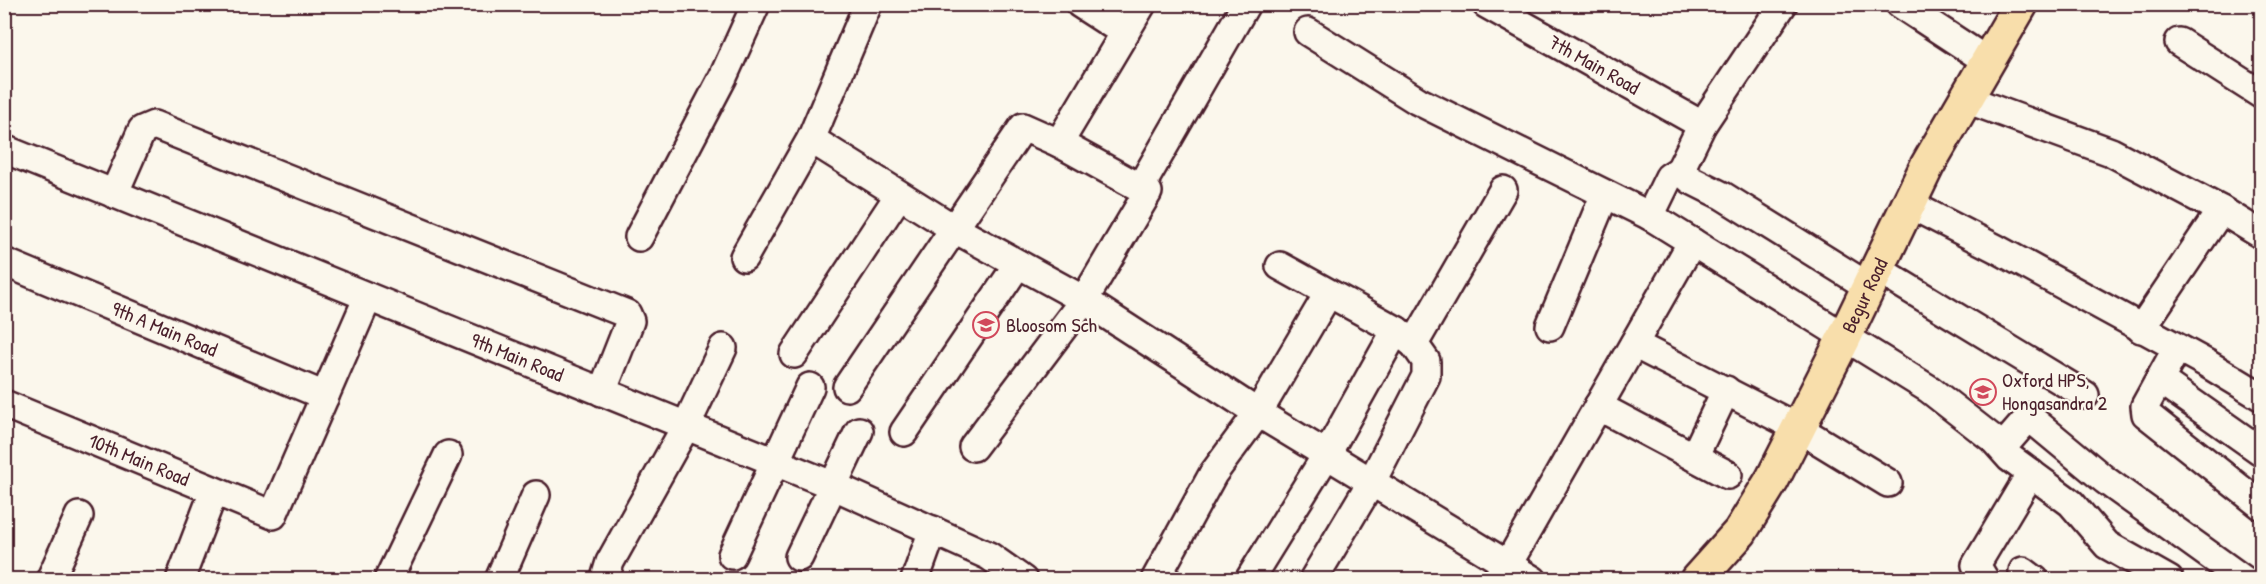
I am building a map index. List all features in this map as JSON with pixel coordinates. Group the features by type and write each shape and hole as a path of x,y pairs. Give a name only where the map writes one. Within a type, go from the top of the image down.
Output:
{"main road":[{"name":"Begur Road","path":"1697,579 1740,532 1772,480 1927,166 2020,4"}],"street":[{"path":"639,237 723,77 756,4"},
{"path":"744,257 811,140 868,4"},
{"path":"1080,4 1125,33"},
{"path":"1059,143 1142,4"},
{"path":"1140,188 1246,4"},
{"name":"7th Main Road","path":"1486,4 1524,14 1702,125"},
{"path":"1650,216 1669,177 1680,170 1702,125 1783,4"},
{"path":"1900,4 1988,61"},
{"path":"1308,32 1418,101 1650,216 1929,389 1993,439 2010,458 2071,503 2107,546 2169,579"},
{"path":"2179,42 2262,96"},
{"path":"1966,99 2110,152 2221,210 2262,235"},
{"path":"114,194 142,130 154,125 627,314 630,321 602,392"},
{"path":"847,387 1023,127 1059,143 1148,192 1084,300 973,447"},
{"path":"811,140 953,228 1084,300 1258,413 1372,481 1502,572 1533,579"},
{"name":"9th Main Road","path":"4,149 832,485 989,556 1014,577"},
{"path":"1680,170 1691,180 2085,395"},
{"path":"1249,579 1327,454 1503,190"},
{"path":"1550,326 1605,194"},
{"path":"794,354 899,195"},
{"path":"1909,204 1997,249 2262,397"},
{"path":"2141,329 2221,210"},
{"path":"1502,572 1692,242"},
{"name":"9th A Main Road","path":"4,262 325,396"},
{"path":"904,432 1018,264"},
{"path":"1280,266 1405,337 1426,360 1426,376 1372,481 1313,579"},
{"path":"1155,579 1213,474 1258,413 1328,294"},
{"path":"325,396 368,297"},
{"path":"1634,344 1798,428 1888,483"},
{"path":"607,579 610,562 686,426 723,348"},
{"path":"2176,348 2145,406 2146,414 2262,506"},
{"path":"2160,380 2262,452"},
{"path":"732,555 810,387"},
{"path":"1694,458 1726,390"},
{"name":"10th Main Road","path":"4,404 273,515 325,396"},
{"path":"1598,406 1728,475"},
{"path":"2002,448 2029,417 2105,480 2244,579"},
{"path":"799,557 860,431"},
{"path":"388,579 448,455"},
{"path":"1985,579 1976,565 2031,473"},
{"path":"180,579 214,491"},
{"path":"499,579 536,495"},
{"path":"50,579 79,516"},
{"path":"915,579 933,530"}],"place":[{"name":"Bloosom Sch","path":"986,325"},
{"name":"Oxford HPS, Hongasandra 2","path":"1983,392"}]}
